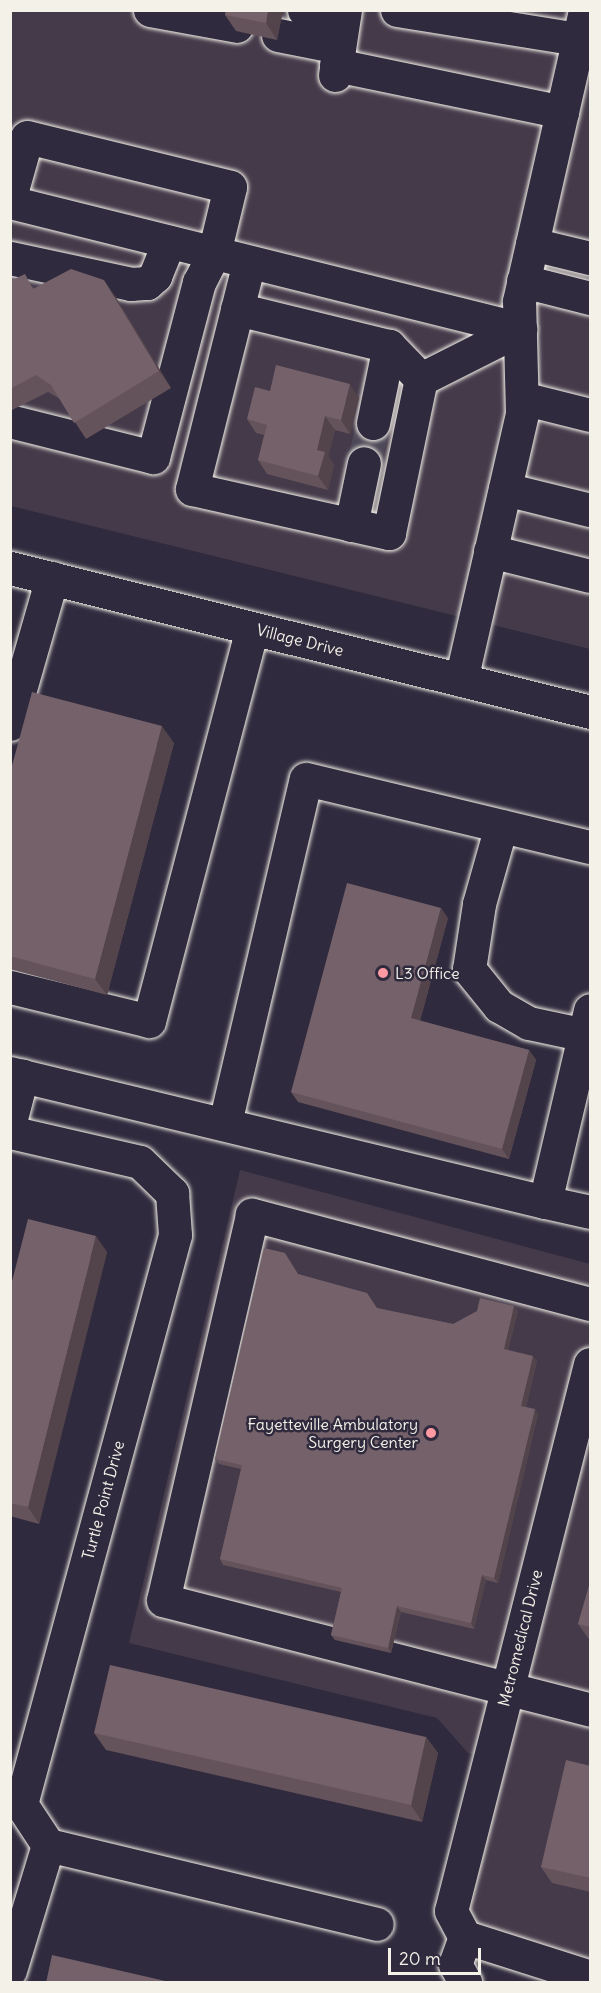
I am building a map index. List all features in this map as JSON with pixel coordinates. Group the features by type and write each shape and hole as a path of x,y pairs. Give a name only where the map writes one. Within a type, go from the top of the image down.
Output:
{"street":[{"path":"150,10 237,26"},
{"path":"304,10 340,43"},
{"path":"397,10 581,25 524,281 520,329 522,398 505,489 461,680"},
{"path":"278,35 340,43 562,112"},
{"path":"10,197 27,137 230,187 214,253 199,282 153,457 10,421"},
{"path":"10,202 520,329"},
{"path":"10,258 131,284 147,283 155,276 169,242"},
{"path":"532,244 591,258"},
{"path":"249,262 192,489 388,533 421,379"},
{"path":"524,281 591,298"},
{"path":"237,309 389,346 421,379"},
{"path":"421,379 520,329"},
{"path":"373,423 389,346"},
{"path":"522,398 591,415"},
{"path":"351,525 364,463"},
{"path":"505,489 591,510"},
{"path":"490,551 591,576"},
{"name":"Village Drive","path":"10,568 591,712"},
{"path":"10,724 52,578"},
{"path":"10,987 149,1021 252,628"},
{"path":"225,1123 306,779 591,847"},
{"path":"501,826 479,904 469,969 499,1006 519,1017 589,1027 545,1202"},
{"path":"10,1122 16,1075 591,1212"},
{"name":"Turtle Point Drive","path":"10,1132 140,1162 172,1192 175,1235 21,1804 48,1845"},
{"path":"591,1304 252,1215 163,1600 591,1710"},
{"name":"Metromedical Drive","path":"465,1983 455,1964 458,1924 507,1690 591,1364"},
{"path":"10,1970 48,1845 377,1924"},
{"path":"458,1924 546,1975 591,1977"}],"shaded area":[{"path":"11,11 590,11 590,649 11,506"},
{"path":"240,1170 590,1264 590,1982 563,1982 451,1956 508,1761 468,1753 437,1718 129,1643"}],"building":[{"path":"226,10 268,10 266,23 225,15"},
{"path":"71,269 104,280 159,371 74,423 51,385 36,375 10,389 10,281 25,274 33,289"},
{"path":"276,365 350,384 341,420 325,416 317,450 325,452 318,476 258,460 267,425 247,419 255,387 270,391"},
{"path":"32,692 162,726 95,979 10,956 10,773"},
{"name":"L3 Office","path":"347,883 441,908 411,1018 529,1050 502,1149 291,1092"},
{"path":"28,1219 96,1236 28,1507 10,1503 10,1289"},
{"path":"264,1248 285,1253 298,1274 367,1293 377,1308 453,1324 477,1311 480,1298 514,1306 504,1349 533,1356 521,1406 535,1409 494,1578 482,1575 471,1623 397,1606 388,1648 331,1635 342,1588 220,1559 242,1465 215,1459"},
{"path":"591,1579 591,1627 578,1624"},
{"path":"110,1665 426,1737 411,1805 94,1733"},
{"path":"566,1760 591,1766 591,1878 541,1867"},
{"path":"52,1955 174,1983 46,1983"}],"tunnel":[{"path":"364,463 373,423"}],"place":[{"name":"L3 Office","path":"383,973"},
{"name":"Fayetteville Ambulatory Surgery Center","path":"431,1433"}]}
